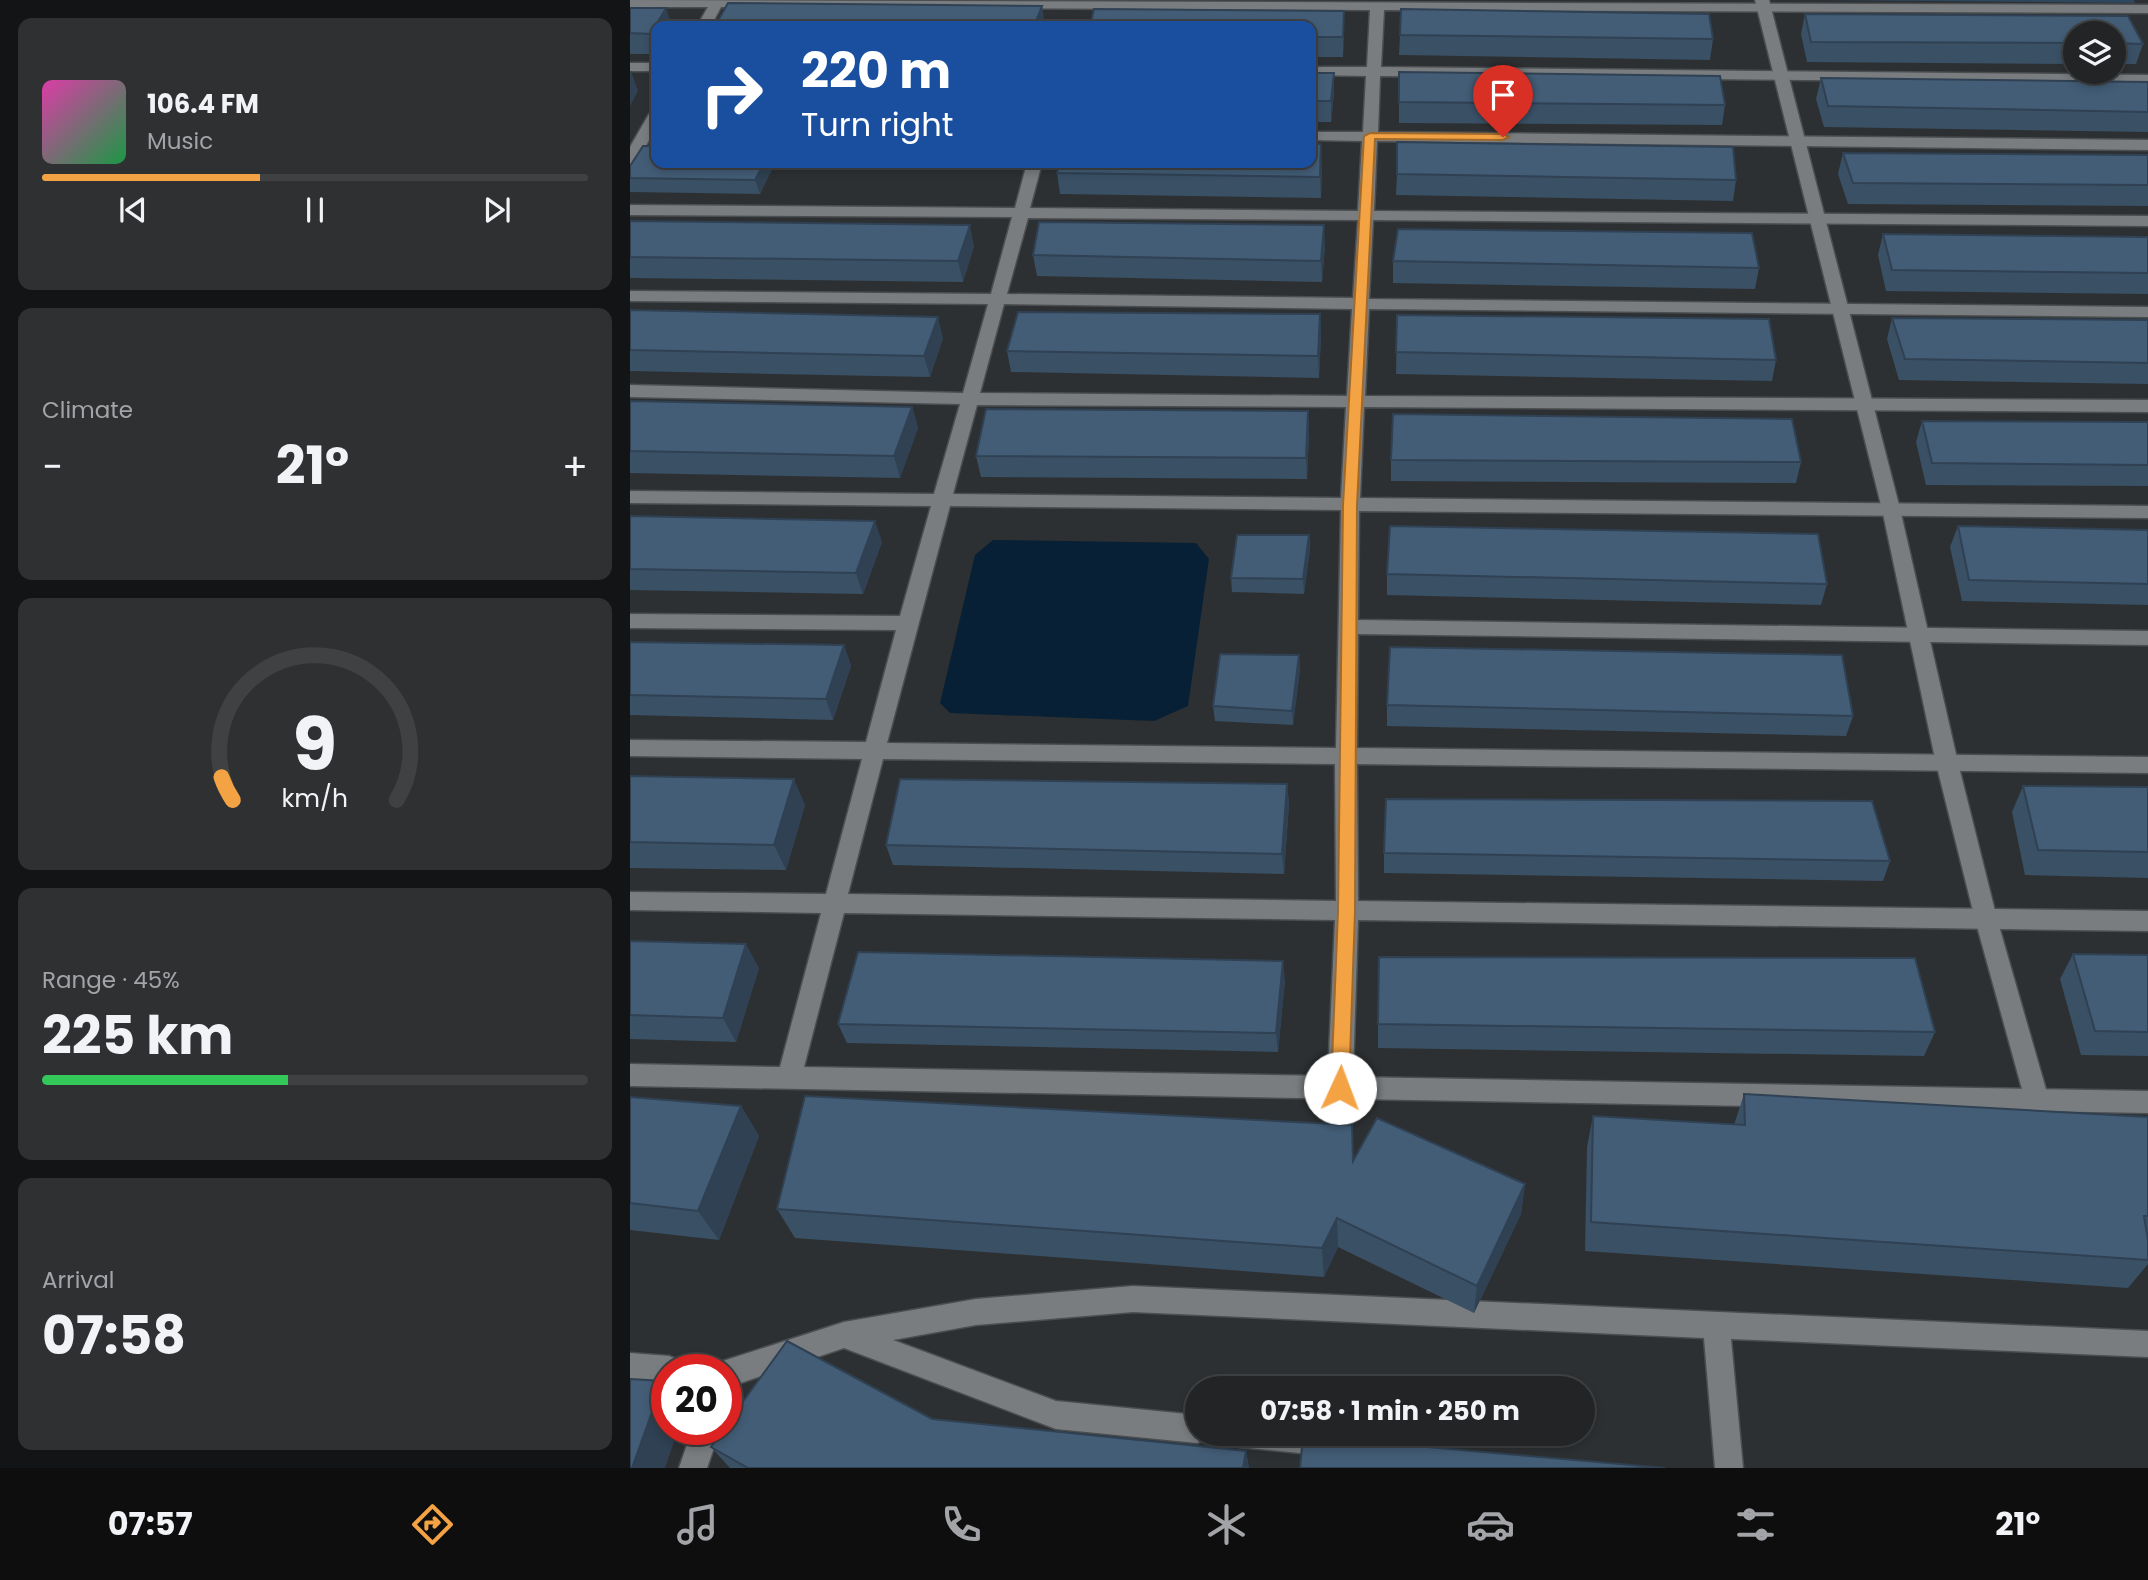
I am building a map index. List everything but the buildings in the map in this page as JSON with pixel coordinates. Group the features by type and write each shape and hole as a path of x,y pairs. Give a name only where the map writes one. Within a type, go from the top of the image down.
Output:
{"street":[{"path":"630,3 1080,7 1763,4 2148,9"},
{"path":"707,21 717,3"},
{"path":"1763,4 1891,509 1921,635 1947,763 1986,919 2037,1100"},
{"path":"1340,1088 1347,911 1346,756 1350,505 1377,6"},
{"path":"630,66 651,67"},
{"path":"1316,71 2148,79"},
{"path":"630,132 651,132"},
{"path":"630,161 651,132"},
{"path":"1316,135 2148,145"},
{"path":"789,1078 908,623 1034,168"},
{"path":"630,211 2148,221"},
{"path":"630,296 998,297 1840,311 2148,312"},
{"path":"630,391 970,399 2148,406"},
{"path":"630,497 2148,512"},
{"path":"630,621 908,623"},
{"path":"1348,627 2148,638"},
{"path":"630,748 2148,765"},
{"path":"630,901 2148,922"},
{"path":"630,1075 2148,1102"},
{"path":"742,1369 844,1335 976,1311 1133,1299 2148,1344"},
{"path":"1716,1324 1729,1468"},
{"path":"844,1335 1056,1415 1185,1428"},
{"path":"630,1367 651,1369"},
{"path":"693,1468 701,1445"}],"shaded area":[{"path":"1815,0 2134,0 2135,3"},
{"path":"993,540 1196,543 1209,559 1188,706 1154,721 950,713 940,703 975,555"}],"route":[{"path":"1340,1088 1347,911 1346,756 1350,505 1370,136 1503,137"}]}
